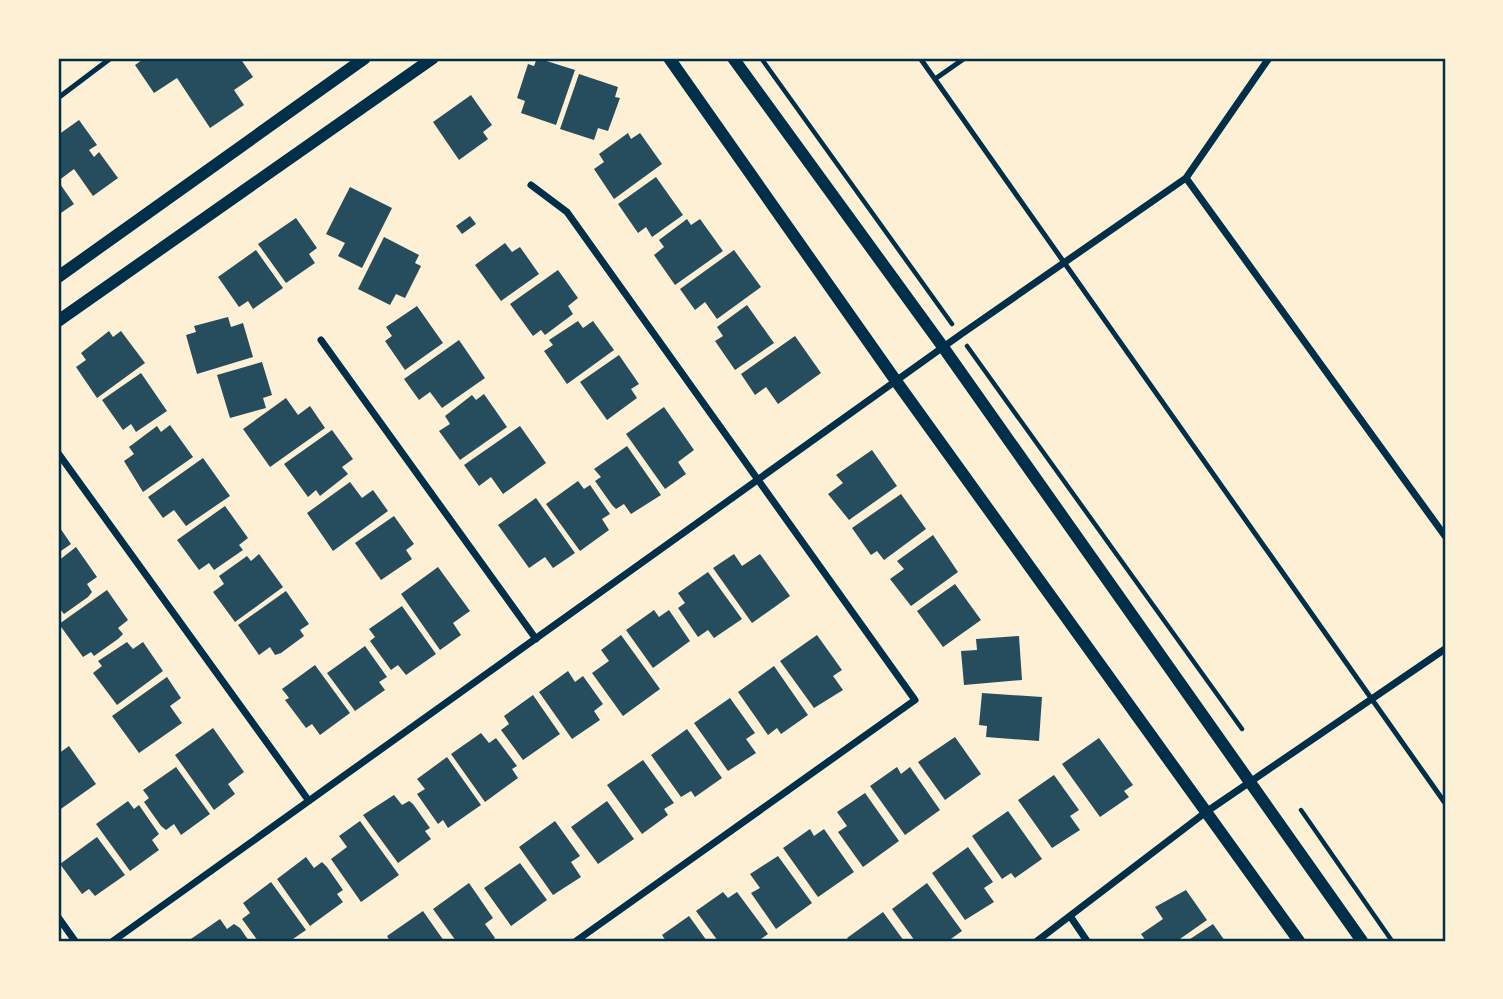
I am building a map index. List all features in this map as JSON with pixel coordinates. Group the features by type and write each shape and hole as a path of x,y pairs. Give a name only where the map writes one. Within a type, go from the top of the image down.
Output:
{"street":[{"path":"58,277 365,58"},
{"path":"58,321 433,58"},
{"path":"669,58 896,381 1299,941"},
{"path":"733,58 943,347 1362,941"},
{"path":"113,941 943,347 1186,178 1269,58"},
{"path":"1186,178 1445,536"},
{"path":"531,185 567,212 915,700 576,941"},
{"path":"321,340 536,639"},
{"path":"58,453 309,801"},
{"path":"1037,941 1206,812 1445,649"},
{"path":"1070,916 1087,941"},
{"path":"58,917 75,941"}],"lane":[{"path":"58,97 111,58"},
{"path":"920,58 1445,803"},
{"path":"935,79 965,58"}],"path":[{"path":"761,58 1242,729"},
{"path":"1301,810 1392,941"}],"building":[{"path":"145,58 240,58 253,77 234,90 244,105 210,128 177,78 154,93 135,65"},
{"path":"537,58 575,70 556,125 521,113 525,101 517,98 528,64 534,66"},
{"path":"579,74 618,87 615,97 620,98 608,131 598,128 594,140 560,129"},
{"path":"471,95 492,125 483,132 488,139 459,160 433,122"},
{"path":"79,120 97,145 89,150 94,157 99,152 118,178 93,196 74,169 58,181 58,135"},
{"path":"628,133 631,139 640,133 662,164 614,199 594,169 604,162 599,154"},
{"path":"656,177 683,215 652,237 646,227 638,233 618,204"},
{"path":"58,181 74,204 58,215"},
{"path":"350,187 392,208 362,268 338,256 345,243 326,234"},
{"path":"470,216 476,224 462,234 456,226"},
{"path":"296,218 317,248 309,254 315,263 286,283 258,244"},
{"path":"687,219 691,225 700,219 723,251 675,285 654,255 664,247 659,240"},
{"path":"384,237 419,255 415,263 421,266 405,298 396,294 390,305 358,289"},
{"path":"505,243 512,252 520,247 539,274 501,301 475,265"},
{"path":"256,250 283,288 253,309 248,301 239,307 218,277"},
{"path":"734,250 761,287 717,319 705,302 695,310 680,289"},
{"path":"558,270 578,298 568,306 573,314 545,335 541,330 533,336 510,304"},
{"path":"747,305 774,343 735,370 715,341 723,336 717,327"},
{"path":"417,306 443,343 405,370 385,341 392,336 386,327"},
{"path":"228,317 231,327 243,323 253,357 197,374 186,335 196,332 194,326"},
{"path":"578,321 583,328 593,321 614,350 567,384 544,351 553,345 549,340"},
{"path":"109,331 113,337 121,331 145,363 97,398 76,367 86,360 81,353"},
{"path":"795,336 821,373 778,404 766,387 755,395 741,374"},
{"path":"459,340 485,378 442,408 430,392 419,400 404,379"},
{"path":"619,355 639,384 631,389 637,398 607,420 580,382"},
{"path":"262,362 272,395 263,398 266,408 230,418 217,375"},
{"path":"141,373 167,411 136,432 131,424 123,430 102,400"},
{"path":"484,394 507,427 460,460 439,431 450,424 445,416 472,395 476,400"},
{"path":"286,398 298,415 310,406 325,428 270,467 243,429"},
{"path":"664,407 694,450 678,462 686,474 665,489 626,434"},
{"path":"170,425 193,457 143,492 124,461 134,454 129,447 157,426 161,432"},
{"path":"520,426 546,463 503,494 491,477 479,486 464,465"},
{"path":"332,430 353,459 342,467 348,474 320,496 316,490 308,497 284,464"},
{"path":"627,446 661,495 631,514 624,504 616,509 612,505 595,481 601,477 594,469"},
{"path":"872,450 897,486 849,520 828,494 843,483 836,475"},
{"path":"203,458 230,496 186,526 174,510 163,518 148,497"},
{"path":"578,481 584,489 590,485 610,514 602,519 609,530 580,551 546,504"},
{"path":"350,482 362,498 373,490 388,511 333,551 307,513"},
{"path":"901,494 926,529 884,560 877,551 871,555 852,528"},
{"path":"536,498 575,553 553,568 545,557 529,568 498,525"},
{"path":"225,506 248,538 239,545 243,550 214,570 209,563 199,570 177,540"},
{"path":"394,516 414,544 406,550 412,559 381,580 355,543"},
{"path":"58,525 71,544 58,553"},
{"path":"933,535 958,572 911,606 890,579 904,569 897,561"},
{"path":"76,547 97,577 87,584 92,592 88,597 64,614 60,609 58,611 58,561"},
{"path":"259,554 283,587 235,622 213,592 224,584 219,576 247,556 251,561"},
{"path":"734,554 742,566 760,554 790,596 752,623 713,568"},
{"path":"438,567 470,611 453,623 461,635 440,650 401,594"},
{"path":"708,572 742,619 714,638 708,630 698,637 678,608 685,603 678,593"},
{"path":"955,584 981,620 943,647 917,611"},
{"path":"107,590 128,620 118,628 123,634 94,656 91,652 83,657 59,624"},
{"path":"286,591 309,624 300,630 304,636 281,653 275,655 270,647 259,655 238,625"},
{"path":"402,606 436,654 406,675 398,665 391,670 370,641 375,637 369,629"},
{"path":"654,610 659,617 669,610 690,641 653,668 626,630"},
{"path":"621,635 660,689 623,716 592,673 609,661 601,650"},
{"path":"817,635 842,670 833,676 843,690 814,708 780,661"},
{"path":"1019,636 1022,680 964,685 961,651 977,650 976,639"},
{"path":"127,642 133,649 143,642 163,671 117,705 93,673 102,666 98,661"},
{"path":"365,646 387,677 379,682 385,690 355,711 327,673"},
{"path":"315,665 350,713 320,735 312,724 306,728 285,700 289,698 282,689"},
{"path":"774,666 808,715 781,734 777,728 768,735 738,692"},
{"path":"568,671 575,682 583,676 603,704 594,711 600,720 572,739 539,692"},
{"path":"167,677 181,698 170,706 182,723 139,753 112,716"},
{"path":"982,693 1042,697 1039,741 986,737 987,726 979,725"},
{"path":"533,695 560,734 523,760 501,730 509,724 504,716"},
{"path":"730,698 755,733 746,739 756,753 728,771 694,723"},
{"path":"213,728 244,772 228,784 235,794 214,810 175,755"},
{"path":"687,729 722,778 695,797 691,791 681,797 651,755"},
{"path":"481,733 489,743 496,738 517,766 512,769 518,778 485,802 451,754"},
{"path":"955,737 981,774 945,800 918,762"},
{"path":"1099,738 1133,785 1124,791 1129,797 1100,817 1062,764"},
{"path":"69,746 96,784 58,811 58,754"},
{"path":"447,757 481,805 448,828 443,820 438,824 417,794 425,789 417,779"},
{"path":"643,760 674,803 664,809 668,815 642,834 607,785"},
{"path":"176,767 210,814 181,835 174,824 166,830 161,826 144,802 149,798 143,790"},
{"path":"897,767 901,774 910,767 940,810 905,835 870,786"},
{"path":"1054,775 1079,810 1070,816 1080,830 1052,848 1018,800"},
{"path":"865,793 899,841 863,867 838,832 847,826 837,812"},
{"path":"394,795 402,805 409,801 413,804 430,828 425,831 431,839 398,863 363,815"},
{"path":"128,801 134,809 139,805 159,834 152,840 159,850 130,871 96,824"},
{"path":"607,801 634,839 598,864 571,827"},
{"path":"1008,811 1042,859 1015,878 1011,873 1002,879 972,836"},
{"path":"360,821 399,875 361,902 331,859 347,847 339,836"},
{"path":"555,821 580,856 571,862 581,877 553,895 519,847"},
{"path":"810,829 814,836 824,829 854,872 818,897 783,848"},
{"path":"97,837 125,875 95,896 89,889 82,894 60,864"},
{"path":"968,847 993,882 984,888 994,902 965,920 932,873"},
{"path":"778,856 812,903 776,929 751,893 760,888 750,874"},
{"path":"306,857 314,868 322,862 343,890 337,894 343,902 310,926 277,879"},
{"path":"520,863 547,900 511,926 484,888"},
{"path":"271,882 306,930 290,941 258,941 242,919 250,913 243,903"},
{"path":"469,883 493,918 485,924 495,938 491,941 456,941 433,909"},
{"path":"927,883 962,931 948,941 915,941 892,909"},
{"path":"1186,890 1207,920 1177,941 1146,941 1141,934 1163,919 1155,907"},
{"path":"723,892 728,898 737,892 768,934 758,941 718,941 696,911"},
{"path":"423,911 444,941 390,941 387,936"},
{"path":"883,912 904,941 849,941 847,938"},
{"path":"689,916 707,941 666,941 662,935"},
{"path":"220,919 227,929 234,924 240,928 249,941 188,941"},
{"path":"1213,924 1225,941 1187,941"}]}
